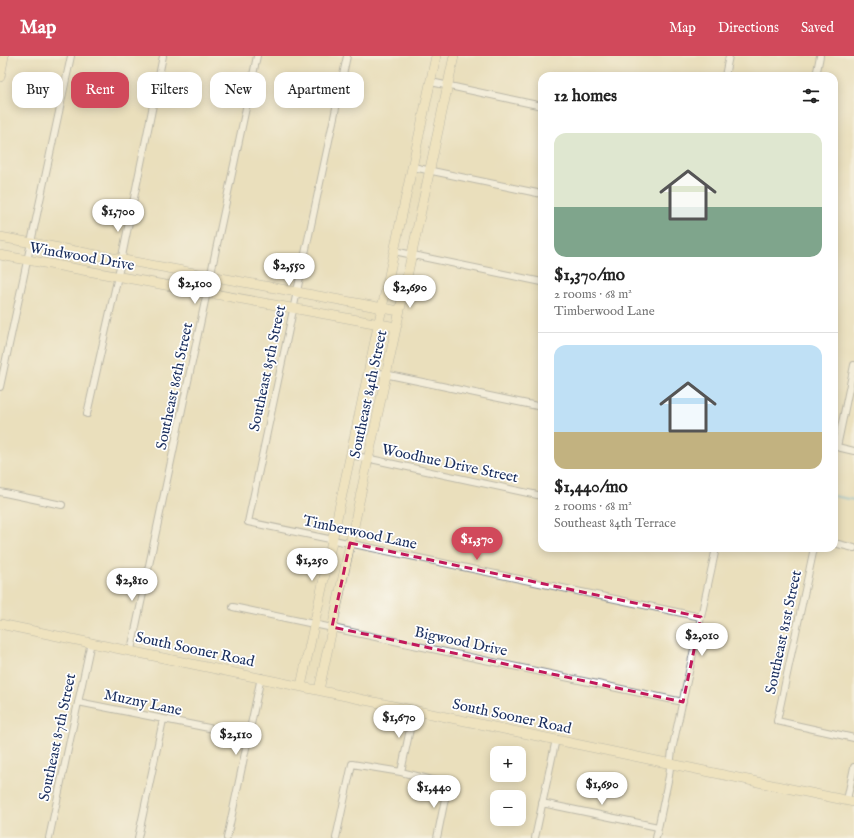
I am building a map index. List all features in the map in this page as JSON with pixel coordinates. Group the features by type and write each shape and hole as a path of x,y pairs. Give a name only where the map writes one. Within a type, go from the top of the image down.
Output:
{"street":[{"path":"0,77 4,56"},
{"path":"0,387 71,56"},
{"path":"88,414 122,259 163,56"},
{"name":"Southeast 86th Street","path":"131,650 257,56"},
{"name":"Southeast 85th Street","path":"248,522 347,56"},
{"name":"Southeast 84th Street","path":"301,686 370,371 436,56"},
{"name":"Southeast 84th Street","path":"319,690 454,56"},
{"path":"726,72 729,56"},
{"path":"817,72 820,56"},
{"path":"431,82 538,105"},
{"path":"413,167 538,193"},
{"name":"Windwood Drive","path":"0,237 400,311"},
{"path":"394,251 538,281"},
{"name":"Windwood Drive","path":"0,255 396,327"},
{"path":"838,442 854,366"},
{"path":"370,371 538,406"},
{"path":"838,447 854,451"},
{"name":"Woodhue Drive Street","path":"352,455 538,495"},
{"path":"0,492 62,505"},
{"name":"Timberwood Lane","path":"248,522 350,542 701,617"},
{"path":"838,544 854,548"},
{"path":"656,838 672,750 715,552"},
{"name":"Southeast 81st Street","path":"813,552 777,721 854,738"},
{"name":"Bigwood Drive","path":"233,607 683,702"},
{"name":"South Sooner Road","path":"0,624 131,650 850,801"},
{"name":"Southeast 87th Street","path":"49,838 91,642"},
{"path":"227,838 261,678"},
{"name":"Muzny Lane","path":"78,702 249,736"},
{"path":"401,772 414,710"},
{"path":"138,838 163,720"},
{"path":"535,838 556,739"},
{"path":"336,838 352,764 401,772 448,784 437,838"},
{"path":"850,801 854,767"},
{"path":"542,803 658,827"}],"highlighted area":[{"path":"350,543 701,617 683,702 332,627"}],"waterway":[{"path":"838,497 854,500"}]}
